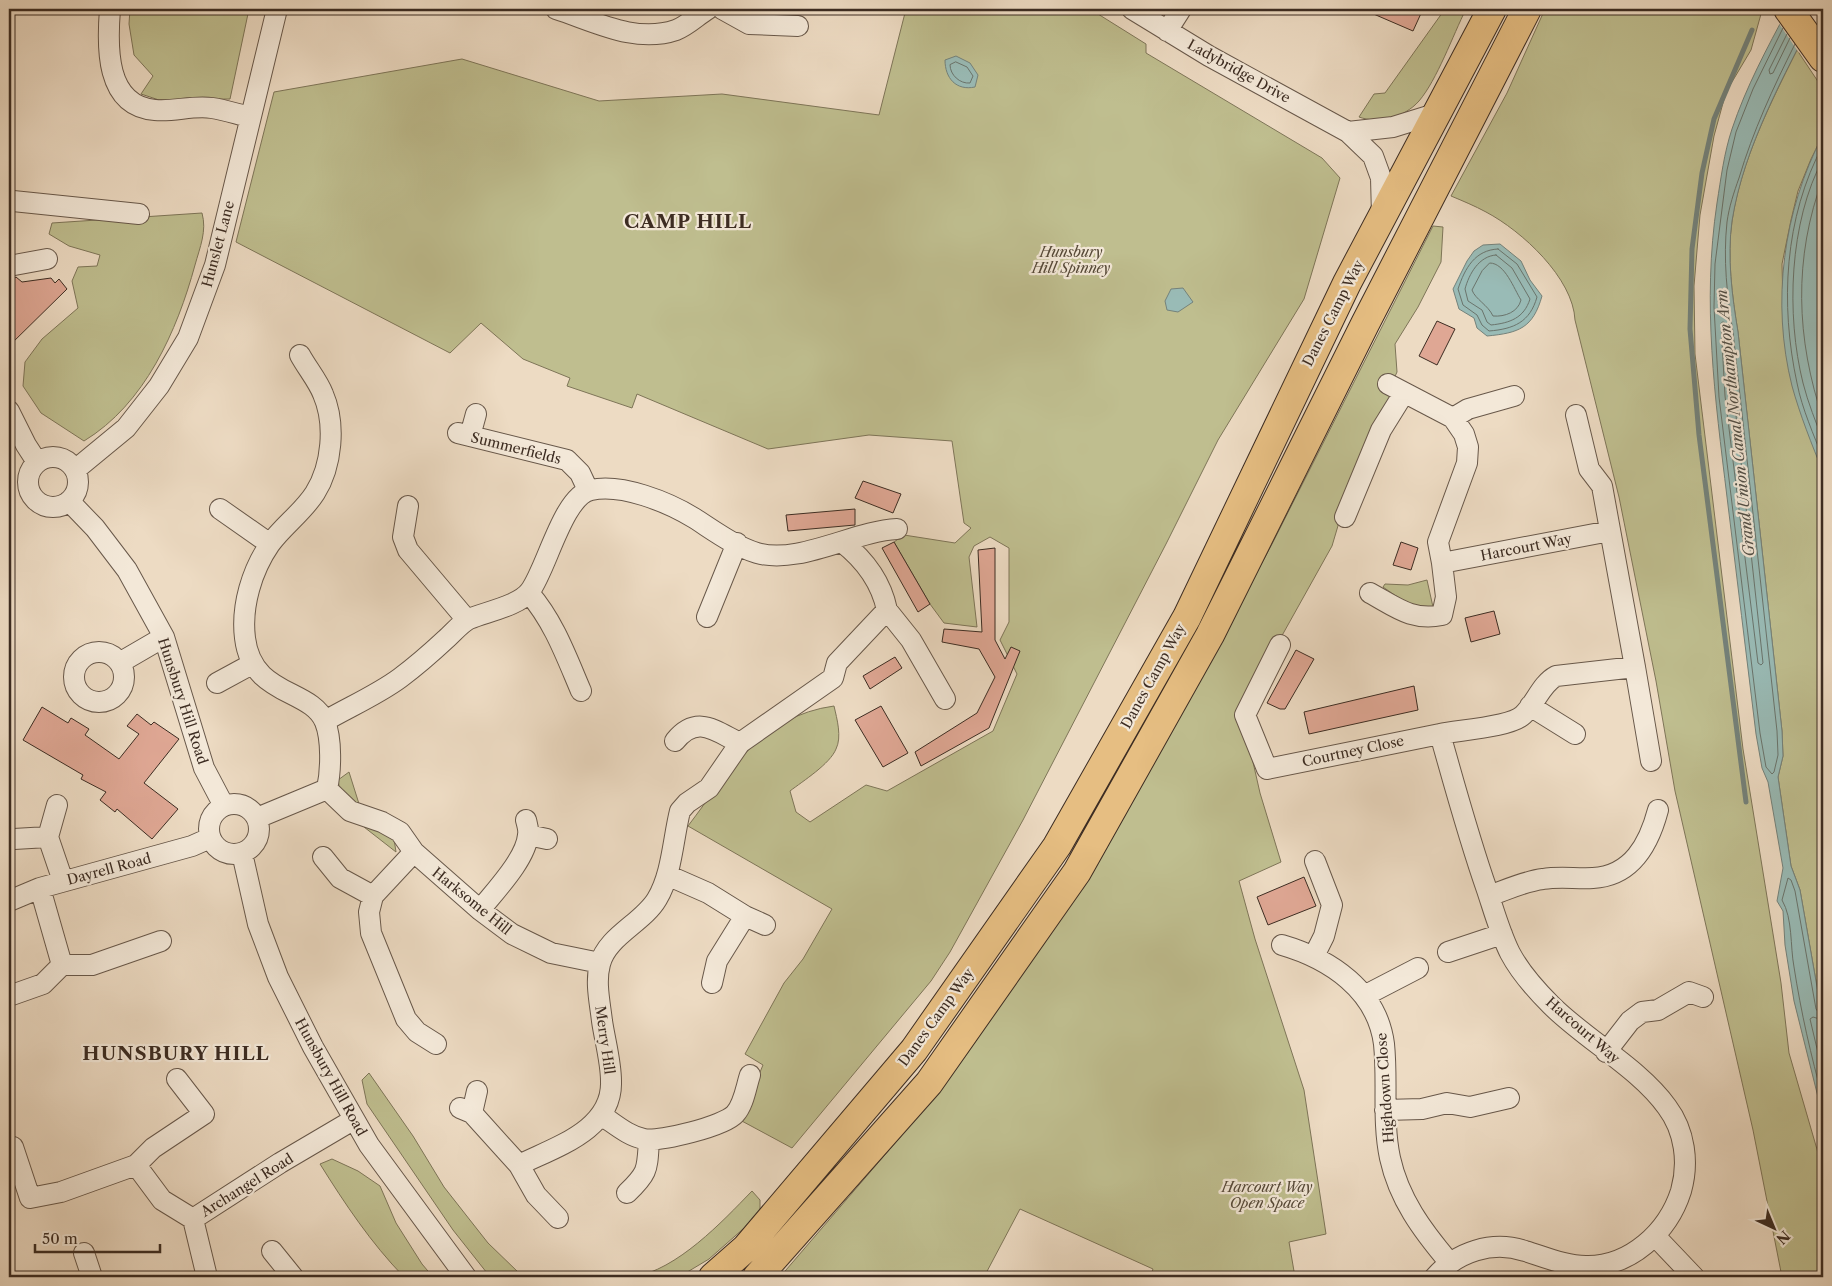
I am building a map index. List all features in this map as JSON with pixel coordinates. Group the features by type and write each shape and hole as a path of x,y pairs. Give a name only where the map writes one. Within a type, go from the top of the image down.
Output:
{"highway":[{"name":"Danes Camp Way","path":"713,1277 746,1248 914,1050 1057,846 1187,617 1346,283 1382,219 1492,9"},
{"path":"757,1277 929,1082 1077,872 1210,635 1365,324 1527,9"},
{"path":"1788,9 1823,58"}],"street":[{"path":"110,9 110,68 124,95 137,107 157,110 192,107 212,108 250,117"},
{"name":"Hunslet Lane","path":"75,470 126,428 159,386 188,338 215,265 277,9"},
{"path":"556,9 631,34 654,34 677,30 708,9"},
{"path":"722,9 749,24 798,26"},
{"name":"Ladybridge Drive","path":"1132,9 1348,132 1373,156 1382,178 1382,219"},
{"path":"1167,30 1182,9"},
{"path":"1348,132 1393,127 1438,113"},
{"path":"10,197 139,214"},
{"path":"9,266 47,259"},
{"path":"257,818 327,789 330,758 325,721 310,706 270,683 252,664 245,638 245,609 255,572 270,544 315,493 328,460 331,430 323,395 300,355"},
{"path":"1345,517 1396,388 1453,418 1466,440 1467,463 1438,542 1446,597 1442,615 1426,618 1410,614 1370,593"},
{"path":"1453,418 1468,409 1514,396"},
{"path":"9,411 26,445 38,462"},
{"name":"Summerfields","path":"476,414 464,434 567,460 580,473 588,490"},
{"path":"1576,415 1590,469 1602,486 1641,692 1652,761"},
{"path":"54,456 62,458 75,470 78,487 69,501 54,507 46,506 33,497 28,483 29,475 38,462 54,456"},
{"path":"325,721 399,679 467,620 502,608 528,593 543,570 561,523 572,504 588,490 610,487 630,490 692,517 757,553 775,554 806,551 881,530 897,529"},
{"name":"Hunsbury Hill Road","path":"69,501 95,528 127,570 164,638 204,768 224,806"},
{"path":"408,506 403,536 408,550 467,620"},
{"path":"220,509 270,544"},
{"name":"Harcourt Way","path":"1442,563 1608,523"},
{"path":"842,542 860,556 883,591 887,610 912,640 945,699"},
{"path":"707,617 737,543"},
{"path":"528,593 543,610 556,632 581,691"},
{"path":"600,963 610,946 646,913 657,899 667,875 680,811 686,803 709,788 740,742 833,678 837,663 887,610"},
{"path":"120,662 164,638"},
{"name":"Courtney Close","path":"1280,645 1245,715 1267,769 1440,734"},
{"path":"217,682 252,664"},
{"path":"1440,734 1513,722 1530,706 1548,680 1556,676 1635,667"},
{"path":"1530,706 1575,734"},
{"path":"675,741 691,726 702,725 740,742"},
{"name":"Harcourt Way","path":"1435,1277 1449,1262 1462,1254 1476,1250 1510,1247 1562,1263 1586,1266 1626,1257 1655,1236 1677,1202 1686,1166 1682,1137 1674,1116 1658,1095 1551,1005 1521,971 1502,934 1489,896 1470,839 1440,734"},
{"name":"Harksome Hill","path":"327,789 350,811 392,826 400,832 414,852 480,910 512,934 551,953 600,963"},
{"path":"241,804 249,808 257,818 258,835 255,843 242,853 225,852 215,845 210,838 210,820 215,812 224,806 241,804"},
{"path":"57,805 48,837 63,881"},
{"path":"1489,896 1542,879 1568,876 1592,878 1612,876 1625,869 1642,851 1652,831 1658,810"},
{"path":"480,910 512,870 534,831"},
{"path":"14,839 48,837"},
{"name":"Dayrell Road","path":"9,901 40,888 192,846 210,838"},
{"path":"414,852 373,896 369,912 371,933 406,1019 417,1032 436,1044"},
{"name":"Hunsbury Hill Road","path":"242,853 258,924 278,977 313,1047 353,1120 387,1170 466,1277"},
{"path":"323,857 340,878 373,896"},
{"path":"1314,956 1324,936 1332,905 1315,862"},
{"path":"667,875 708,893 745,916 765,925"},
{"path":"40,888 62,965"},
{"path":"712,984 717,961 745,916"},
{"path":"1448,952 1502,934"},
{"path":"9,996 44,984 62,965 92,965 162,941"},
{"name":"Highdown Close","path":"1282,945 1314,956 1334,967 1364,996 1376,1014 1384,1046 1385,1110 1390,1157 1404,1198 1424,1232 1449,1262"},
{"name":"Merry Hill","path":"519,1165 588,1129 601,1115 610,1100 611,1082 598,986 600,963"},
{"path":"1364,996 1418,968"},
{"path":"1606,1052 1630,1021 1642,1012 1658,1010 1689,992 1703,998"},
{"path":"601,1115 630,1135 649,1140 659,1140 721,1122 736,1113 741,1104 750,1075"},
{"path":"14,1147 30,1198 61,1192 136,1165 153,1148 204,1114 177,1079"},
{"path":"478,1091 466,1111 519,1165 536,1195 558,1218"},
{"path":"1385,1110 1422,1109 1447,1103 1470,1107 1509,1098"},
{"name":"Archangel Road","path":"207,1277 193,1219 280,1163 353,1120"},
{"path":"627,1193 644,1177 647,1170 649,1140"},
{"path":"136,1165 162,1200 193,1219"},
{"path":"1655,1236 1694,1277"},
{"path":"272,1251 293,1277"},
{"path":"84,1253 92,1277"}],"green space":[{"path":"130,9 249,9 230,99 159,100 141,94 153,76 134,55 129,24"},
{"name":"Hunsbury Hill Spinney","path":"906,9 1090,9 1146,44 1146,53 1322,158 1340,178 1304,299 1218,440 1023,820 950,952 931,981 792,1148 740,1120 763,1065 745,1054 784,983 803,959 832,909 688,826 733,767 749,750 786,721 808,712 834,706 839,734 838,744 833,755 816,772 790,791 796,812 810,822 866,785 887,791 993,731 1017,674 1000,640 1009,622 1009,548 990,537 974,546 969,557 977,627 944,623 930,604 894,542 904,535 955,543 971,528 964,523 952,441 869,435 768,449 637,394 632,408 567,386 570,378 523,359 481,323 450,353 236,242 274,92 462,59 599,101 722,94 879,115"},
{"path":"1445,9 1466,9 1438,70 1419,101 1406,112 1390,118 1374,120 1359,117 1374,94 1385,93"},
{"path":"1545,9 1756,9 1761,14 1751,50 1726,92 1714,136 1700,215 1694,286 1695,354 1743,749 1781,983 1789,1053 1823,1170 1823,1277 1782,1277 1753,1130 1675,791 1656,681 1619,497 1572,304 1555,272 1529,243 1500,220 1451,196 1507,93"},
{"path":"1797,50 1823,89 1823,135 1798,191 1782,264 1783,305 1807,429 1823,472 1823,1021 1800,890 1791,866 1778,777 1783,756 1782,731 1730,262 1732,221 1742,177 1767,112"},
{"path":"202,213 204,226 202,239 179,315 156,364 125,407 106,426 84,441 41,413 23,386 25,362 42,339 78,308 72,281 78,267 97,266 100,255 69,246 49,234 52,223"},
{"name":"Harcourt Way Open Space","path":"1433,226 1443,227 1441,262 1418,307 1395,344 1397,372 1388,392 1393,396 1340,519 1332,546 1241,709 1260,793 1281,862 1239,881 1255,939 1304,1090 1326,1234 1289,1242 1295,1277 1150,1277 1153,1269 1020,1209 984,1277 872,1277 852,1272 832,1277 780,1277 938,1093 1193,692 1272,544"},
{"path":"1427,580 1433,607 1413,604 1401,599 1383,587 1385,584 1408,585"},
{"path":"349,772 360,807 352,802 340,789 338,780"},
{"path":"364,827 372,827 394,839 396,852"},
{"path":"369,1073 413,1136 444,1187 488,1243 518,1272 535,1277 493,1277 487,1273 453,1230 367,1104 362,1080"},
{"path":"332,1159 358,1171 380,1186 396,1223 422,1264 433,1277 404,1277 380,1251 320,1164"},
{"path":"752,1191 760,1200 760,1214 709,1259 679,1277 633,1277 650,1273 682,1255 713,1230"}],"water":[{"name":"Grand Union Canal Northampton Arm","path":"1788,9 1818,9 1767,112 1746,166 1732,221 1730,262 1782,731 1783,756 1778,777 1791,866 1800,890 1823,1021 1823,1117 1794,1001 1785,945 1783,911 1777,901 1783,868 1768,782 1762,768 1756,734 1718,423 1710,314 1713,240 1717,203 1727,147 1750,83"},
{"path":"956,56 970,63 978,75 975,87 962,87 949,78 945,60"},
{"path":"1823,135 1823,472 1802,419 1792,386 1782,322 1782,290 1790,226 1798,194 1809,164"},
{"path":"1500,244 1521,261 1530,280 1542,296 1534,315 1523,327 1508,333 1487,336 1477,328 1474,318 1459,309 1453,289 1474,251 1483,245"},
{"path":"1183,288 1193,302 1178,312 1167,310 1165,301 1171,289"}],"pier":[{"path":"1785,9 1820,9 1799,53 1778,22"}],"building":[{"path":"1362,9 1423,9 1413,31"},
{"path":"16,277 22,282 51,278 55,283 59,279 67,289 9,346 9,282"},
{"path":"1437,321 1455,329 1437,365 1419,356"},
{"path":"863,481 901,494 893,513 855,498"},
{"path":"855,509 855,525 788,531 786,515"},
{"path":"894,542 930,604 918,612 882,548"},
{"path":"1401,542 1418,548 1411,570 1393,565"},
{"path":"995,548 995,640 1005,659 1011,647 1020,651 989,728 921,766 915,752 977,713 995,677 979,649 942,642 944,629 982,632 978,550"},
{"path":"1494,611 1500,634 1471,642 1465,618"},
{"path":"1296,650 1314,659 1285,709 1280,709 1267,703"},
{"path":"895,657 902,668 870,689 863,676"},
{"path":"1414,686 1418,710 1309,734 1304,712"},
{"path":"881,706 908,753 883,767 855,720"},
{"path":"42,707 68,723 71,718 89,729 85,735 119,759 139,734 127,726 137,714 151,725 154,722 179,739 144,783 178,809 152,839 117,809 115,812 100,800 106,792 81,779 83,775 23,740"},
{"path":"1304,877 1316,906 1268,925 1257,897"}],"waterway":[{"path":"1746,802 1699,435 1690,329 1692,249 1702,173 1714,119 1752,30"}],"district":[{"name":"CAMP HILL","path":"688,221"},
{"name":"HUNSBURY HILL","path":"176,1053"}]}
